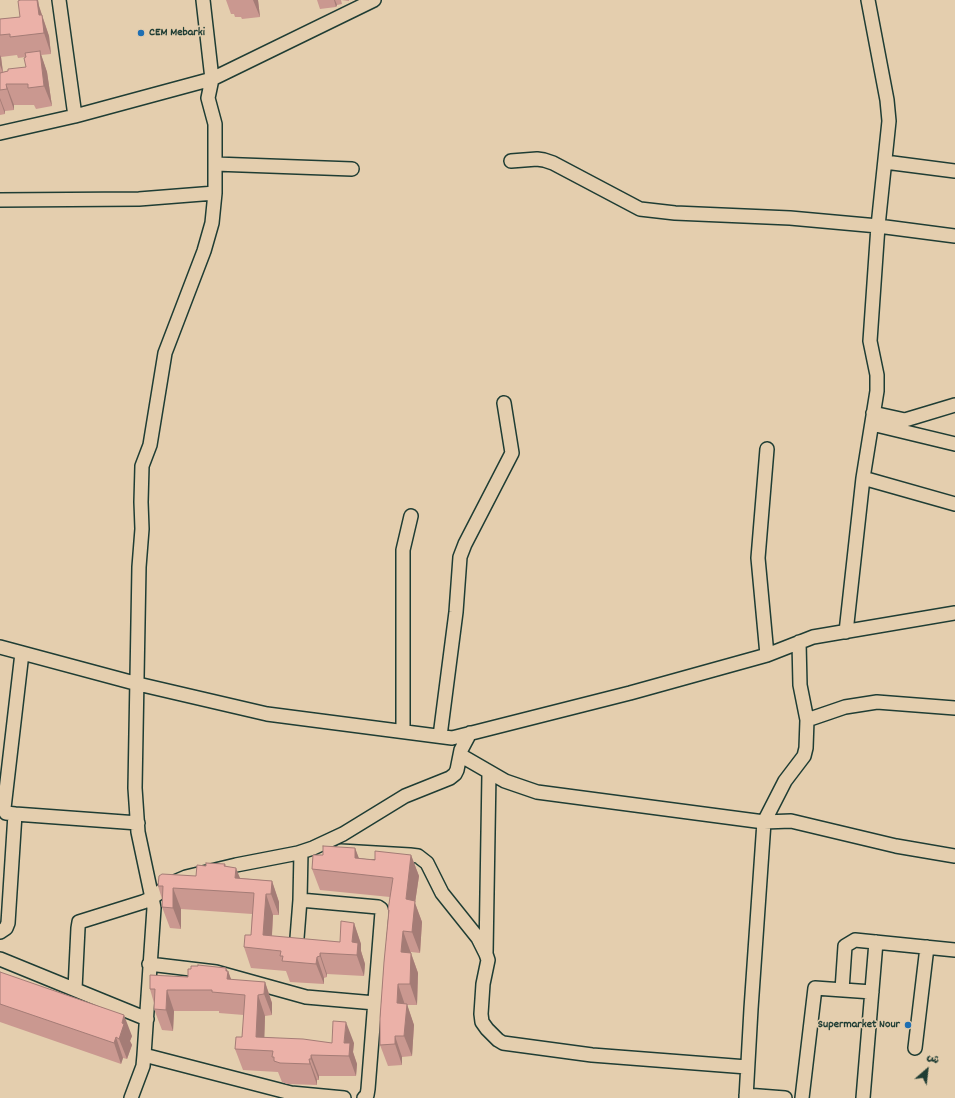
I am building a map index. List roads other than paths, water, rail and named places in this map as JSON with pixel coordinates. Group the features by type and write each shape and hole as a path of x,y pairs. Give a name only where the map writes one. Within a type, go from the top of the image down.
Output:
{"street":[{"path":"59,0 74,116"},
{"path":"132,1098 143,1066 154,908 138,832 135,788 138,684 138,567 142,529 142,466 150,445 165,353 204,251 212,223 215,193 215,124 208,98 212,79 203,0"},
{"path":"0,133 74,116 212,79 374,0"},
{"path":"846,632 863,478 877,391 877,375 870,341 878,226 889,121 887,100 868,0"},
{"path":"511,161 537,159 553,163 640,209 674,213 790,218 878,226 955,236"},
{"path":"885,162 955,171"},
{"path":"215,164 352,169"},
{"path":"0,200 139,199 215,193"},
{"path":"504,403 512,452 465,544 460,557 446,737 460,753 505,781 537,792 764,822 792,821 896,846 955,856"},
{"path":"873,419 905,420 955,405"},
{"path":"873,419 955,444"},
{"path":"767,449 758,558 767,655"},
{"path":"863,478 955,504"},
{"path":"403,731 403,550 411,516"},
{"path":"0,647 138,684 267,714 446,737 470,734 630,693 767,655 813,636 846,632 955,613"},
{"path":"785,1098 746,1097 764,822 785,781 804,756 806,748 807,720 800,685 799,642"},
{"path":"22,653 4,808 6,813 138,823"},
{"path":"807,720 845,707 877,702 955,708"},
{"path":"75,989 79,922 143,902 152,898 172,883 186,877 305,851 343,834 405,796 450,778 457,770 460,753 470,734"},
{"path":"486,954 490,772"},
{"path":"0,932 6,928 8,923 15,814"},
{"path":"305,851 410,855 418,856 423,859 430,867 442,892 478,938 486,954 488,960 483,984 481,1014 482,1022 498,1040 503,1043 592,1055 747,1067"},
{"path":"297,938 305,851"},
{"path":"300,900 378,907 382,912 368,1089 367,1095 364,1098"},
{"path":"842,990 845,946 855,940 955,950"},
{"path":"863,1098 876,942"},
{"path":"915,1048 928,947"},
{"path":"0,959 147,1019"},
{"path":"149,964 216,972 306,996 375,1003"},
{"path":"802,1098 815,988 872,992"},
{"path":"144,1055 291,1093 344,1098"}],"place":[{"name":"CEM Mebarki","path":"141,33"},
{"name":"Supermarket Nour","path":"908,1025"}]}
